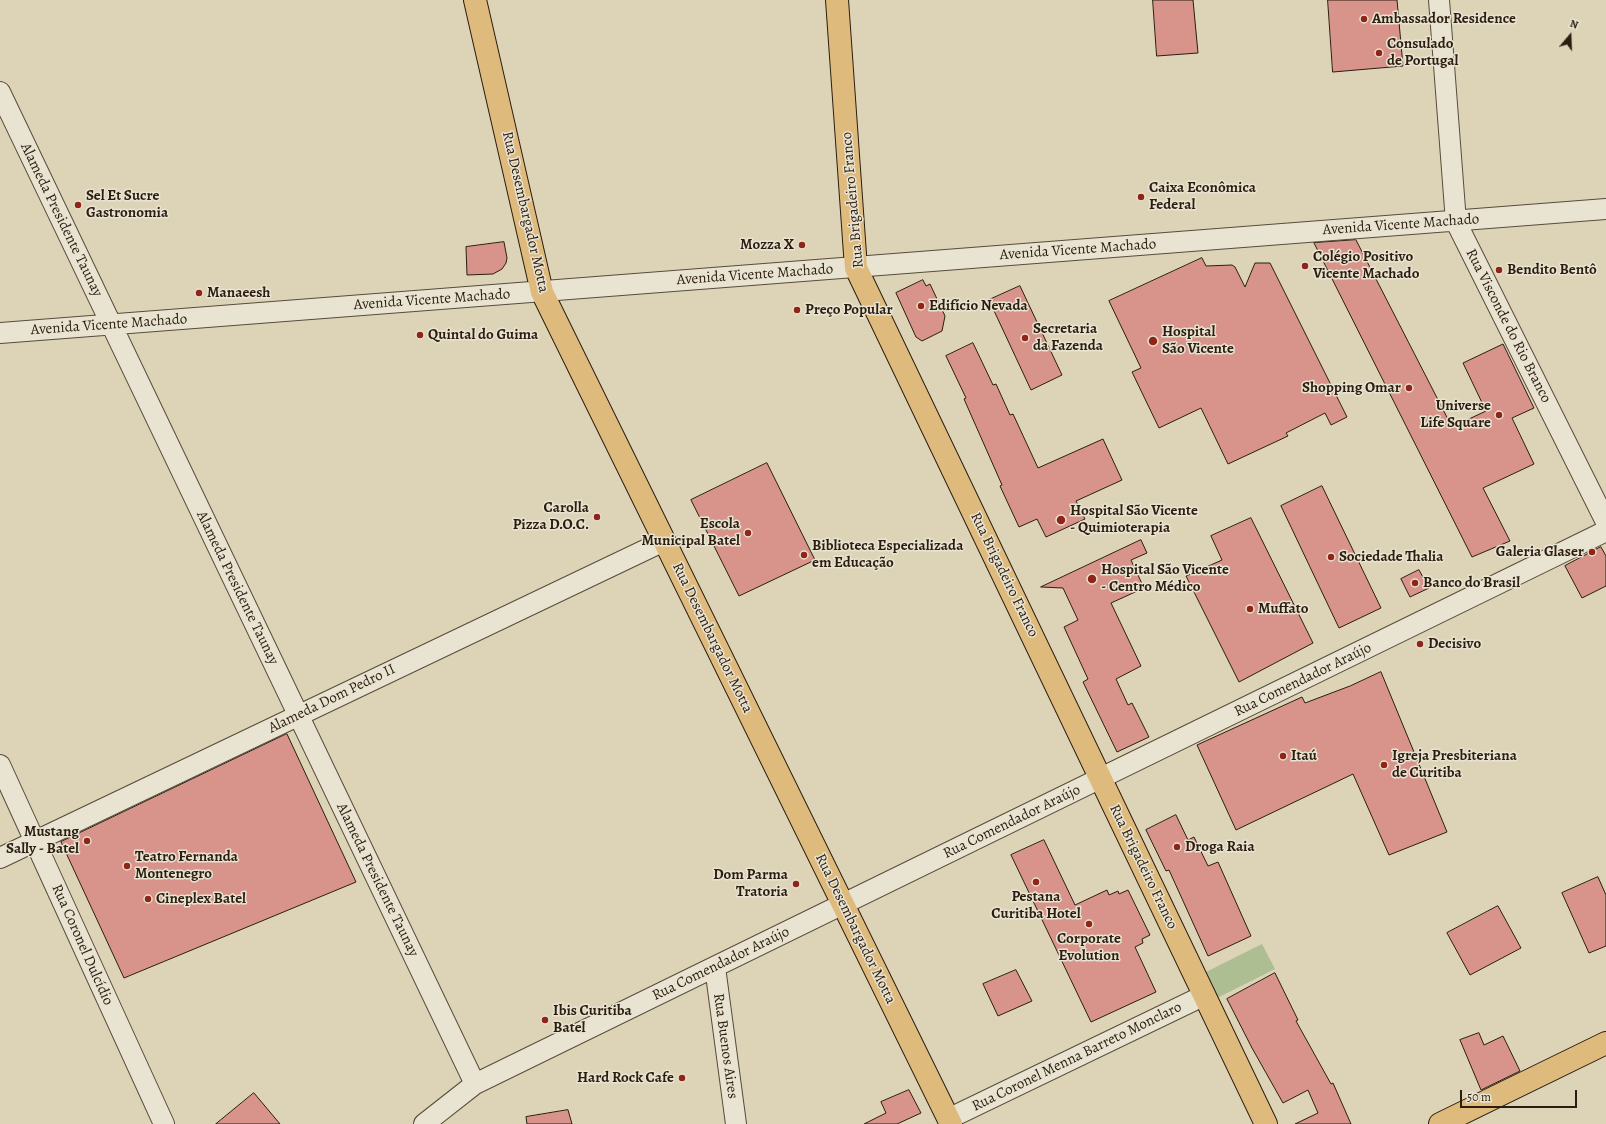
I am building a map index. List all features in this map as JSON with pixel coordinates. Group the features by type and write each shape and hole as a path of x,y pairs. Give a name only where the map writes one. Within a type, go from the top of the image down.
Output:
{"main road":[{"name":"Rua Desembargador Motta","path":"476,0 542,292 950,1121"},
{"name":"Rua Brigadeiro Franco","path":"837,0 856,268 1266,1124"},
{"path":"1440,1124 1606,1043"}],"street":[{"name":"Rua Visconde do Rio Branco","path":"1439,0 1456,222 1606,522"},
{"name":"Alameda Presidente Taunay","path":"0,92 475,1084"},
{"name":"Avenida Vicente Machado","path":"0,334 111,324 1456,222 1606,209"},
{"name":"Rua Comendador Araújo","path":"424,1124 475,1084 1606,531"},
{"name":"Alameda Dom Pedro II","path":"0,858 664,541"},
{"name":"Rua Coronel Dulcídio","path":"0,765 164,1124"},
{"name":"Rua Buenos Aires","path":"715,967 736,1124"},
{"name":"Rua Coronel Menna Barreto Monclaro","path":"950,1121 1205,995"}],"green space":[{"path":"1262,944 1275,969 1215,999 1202,974"}],"building":[{"path":"1153,0 1193,0 1198,53 1157,56"},
{"path":"1328,0 1397,0 1403,66 1333,72"},
{"name":"Shopping Omar","path":"1356,240 1452,427 1486,411 1463,363 1503,344 1534,408 1512,418 1534,464 1483,488 1510,541 1472,557 1314,243"},
{"path":"504,242 507,258 502,269 493,274 467,275 466,247"},
{"name":"Hospital São Vicente","path":"1202,258 1206,266 1232,265 1235,267 1245,287 1255,263 1270,263 1347,417 1331,425 1325,413 1286,433 1288,436 1228,464 1201,408 1159,428 1132,372 1141,368 1109,301"},
{"name":"Edifício Nevada","path":"923,280 926,286 930,284 945,316 942,331 922,341 916,337 896,293"},
{"name":"Secretaria da Fazenda","path":"1020,286 1062,375 1031,390 989,300"},
{"path":"973,343 993,385 996,384 1010,415 1013,414 1038,468 1103,439 1122,480 1076,501 1085,519 1046,537 1037,519 1019,527 1000,486 1002,485 964,399 966,398 946,356"},
{"name":"Escola Municipal Batel","path":"767,463 815,560 739,596 691,500"},
{"name":"Sociedade Thalia","path":"1322,486 1381,608 1339,628 1281,506"},
{"name":"Muffato","path":"1251,518 1313,643 1239,682 1186,576 1222,560 1211,536"},
{"path":"1141,540 1147,553 1131,560 1144,588 1111,603 1141,666 1116,679 1128,705 1132,703 1149,737 1117,752 1083,682 1088,679 1064,627 1078,620 1063,588 1041,587"},
{"path":"1601,547 1606,556 1606,586 1582,598 1565,566"},
{"name":"Banco do Brasil","path":"1419,570 1429,588 1410,597 1401,579"},
{"path":"1381,672 1447,832 1389,855 1353,774 1236,830 1197,745 1302,697 1305,703 1350,686"},
{"path":"287,734 356,882 124,978 61,842"},
{"path":"1176,815 1188,840 1194,837 1208,866 1218,862 1251,936 1208,956 1169,870 1166,871 1146,830"},
{"name":"Corporate Evolution","path":"1044,840 1075,905 1107,890 1109,895 1118,891 1119,894 1128,890 1150,935 1142,939 1143,943 1135,947 1156,992 1091,1022 1011,855"},
{"path":"1598,877 1606,895 1606,946 1589,953 1562,893"},
{"path":"1498,906 1521,948 1470,975 1447,933"},
{"path":"1016,970 1032,1001 998,1016 983,984"},
{"path":"1275,973 1298,1020 1296,1021 1331,1084 1333,1083 1351,1124 1295,1124 1318,1113 1308,1090 1283,1103 1252,1048 1227,999"},
{"path":"1479,1033 1484,1045 1503,1036 1520,1071 1481,1090 1460,1040"},
{"path":"909,1090 921,1113 897,1124 864,1124 886,1113 881,1102"},
{"path":"254,1093 280,1124 216,1124"},
{"path":"568,1110 572,1124 527,1124 526,1117"}],"place":[{"name":"Ambassador Residence","path":"1364,19"},
{"name":"Consulado de Portugal","path":"1379,53"},
{"name":"Caixa Econômica Federal","path":"1141,197"},
{"name":"Sel Et Sucre Gastronomia","path":"78,205"},
{"name":"Mozza X","path":"802,245"},
{"name":"Colégio Positivo Vicente Machado","path":"1305,266"},
{"name":"Bendito Bentô","path":"1499,270"},
{"name":"Manaeesh","path":"199,293"},
{"name":"Edifício Nevada","path":"921,306"},
{"name":"Preço Popular","path":"797,310"},
{"name":"Quintal do Guima","path":"420,335"},
{"name":"Secretaria da Fazenda","path":"1025,338"},
{"name":"Hospital São Vicente","path":"1153,341"},
{"name":"Shopping Omar","path":"1409,388"},
{"name":"Universe Life Square","path":"1499,415"},
{"name":"Carolla Pizza D.O.C.","path":"597,517"},
{"name":"Hospital São Vicente - Quimioterapia","path":"1061,520"},
{"name":"Escola Municipal Batel","path":"748,533"},
{"name":"Galeria Glaser","path":"1592,552"},
{"name":"Biblioteca Especializada em Educação","path":"804,555"},
{"name":"Sociedade Thalia","path":"1331,557"},
{"name":"Hospital São Vicente - Centro Médico","path":"1092,579"},
{"name":"Banco do Brasil","path":"1415,583"},
{"name":"Muffato","path":"1250,609"},
{"name":"Decisivo","path":"1420,644"},
{"name":"Itaú","path":"1283,756"},
{"name":"Igreja Presbiteriana de Curitiba","path":"1384,765"},
{"name":"Mustang Sally - Batel","path":"87,841"},
{"name":"Droga Raia","path":"1177,847"},
{"name":"Teatro Fernanda Montenegro","path":"127,866"},
{"name":"Pestana Curitiba Hotel","path":"1036,882"},
{"name":"Dom Parma Tratoria","path":"796,884"},
{"name":"Cineplex Batel","path":"148,899"},
{"name":"Corporate Evolution","path":"1089,924"},
{"name":"Ibis Curitiba Batel","path":"545,1020"},
{"name":"Hard Rock Cafe","path":"682,1078"}]}
